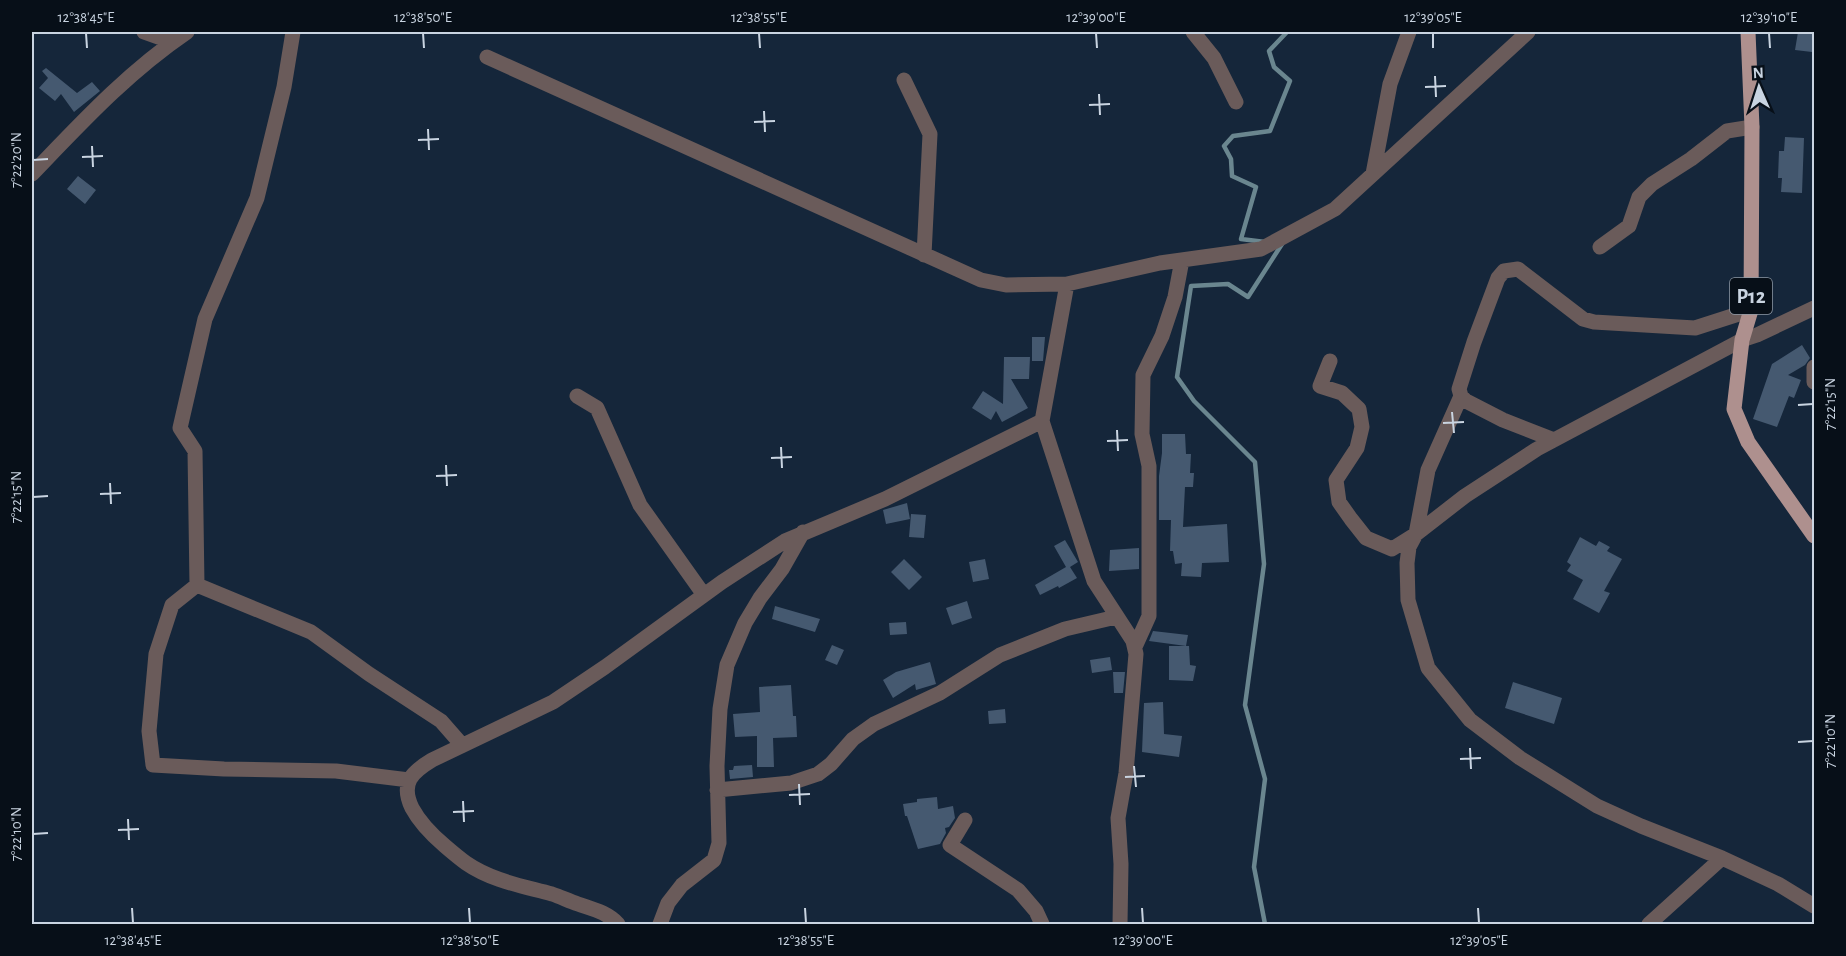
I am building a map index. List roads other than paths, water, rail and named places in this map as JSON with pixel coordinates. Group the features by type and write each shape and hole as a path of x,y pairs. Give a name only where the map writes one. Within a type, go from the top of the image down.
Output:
{"main road":[{"name":"P12","path":"1748,32 1752,128 1751,310 1742,340 1734,409 1748,442 1815,536"}],"street":[{"path":"144,32 172,42"},
{"path":"32,174 102,102 151,57 187,32"},
{"path":"197,585 195,451 180,428 205,318 257,198 284,87 293,32"},
{"path":"1193,32 1214,58 1236,102"},
{"path":"1373,174 1390,84 1409,32"},
{"path":"487,57 981,280 1006,285 1067,284 1160,263 1261,249 1335,209 1528,32"},
{"path":"904,80 930,134 924,255"},
{"path":"1600,247 1629,226 1639,197 1652,184 1692,159 1727,131 1752,128"},
{"path":"1107,924 1121,920 1118,818 1127,762 1135,685 1135,647 1149,616 1149,466 1142,434 1143,375 1169,316 1182,260"},
{"path":"1554,440 1503,420 1466,401 1461,396 1459,389 1474,342 1498,278 1504,271 1518,269 1583,319 1594,322 1695,328 1751,310"},
{"path":"1067,284 1042,422 1094,581 1135,647"},
{"path":"1330,361 1320,386 1342,393 1359,409 1362,427 1357,448 1336,480 1339,502 1366,538 1392,549 1416,534 1465,496 1537,449 1742,340 1758,335 1815,308"},
{"path":"1815,367 1815,382"},
{"path":"577,396 597,408 640,505 704,595"},
{"path":"1461,396 1428,470 1416,534 1409,547 1407,563 1408,600 1428,668 1470,720 1520,758 1597,806 1722,858 1778,884 1815,906"},
{"path":"618,924 612,917 603,913 553,895 495,879 466,864 433,836 416,814 407,788 416,770 462,745 553,702 704,595 785,541 885,499 1042,422"},
{"path":"660,924 668,903 682,885 714,860 719,843 717,790 720,709 727,665 745,623 782,569 803,532"},
{"path":"197,585 310,632 441,721 462,745"},
{"path":"197,585 172,605 156,654 149,731 153,765 224,770 336,771 409,780"},
{"path":"717,790 791,783 818,774 831,764 853,739 874,724 940,693 1000,655 1065,629 1116,617"},
{"path":"965,820 950,845 1018,890 1036,911 1042,924"},
{"path":"1649,924 1722,858"}],"waterway":[{"path":"1265,242 1241,239 1256,187 1232,176 1231,159 1224,146 1233,136 1270,131 1290,81 1274,67 1269,51 1287,32"},
{"path":"1265,924 1254,867 1265,779 1245,705 1264,564 1255,462 1194,401 1177,377 1191,286 1228,284 1248,297 1282,244"}]}
